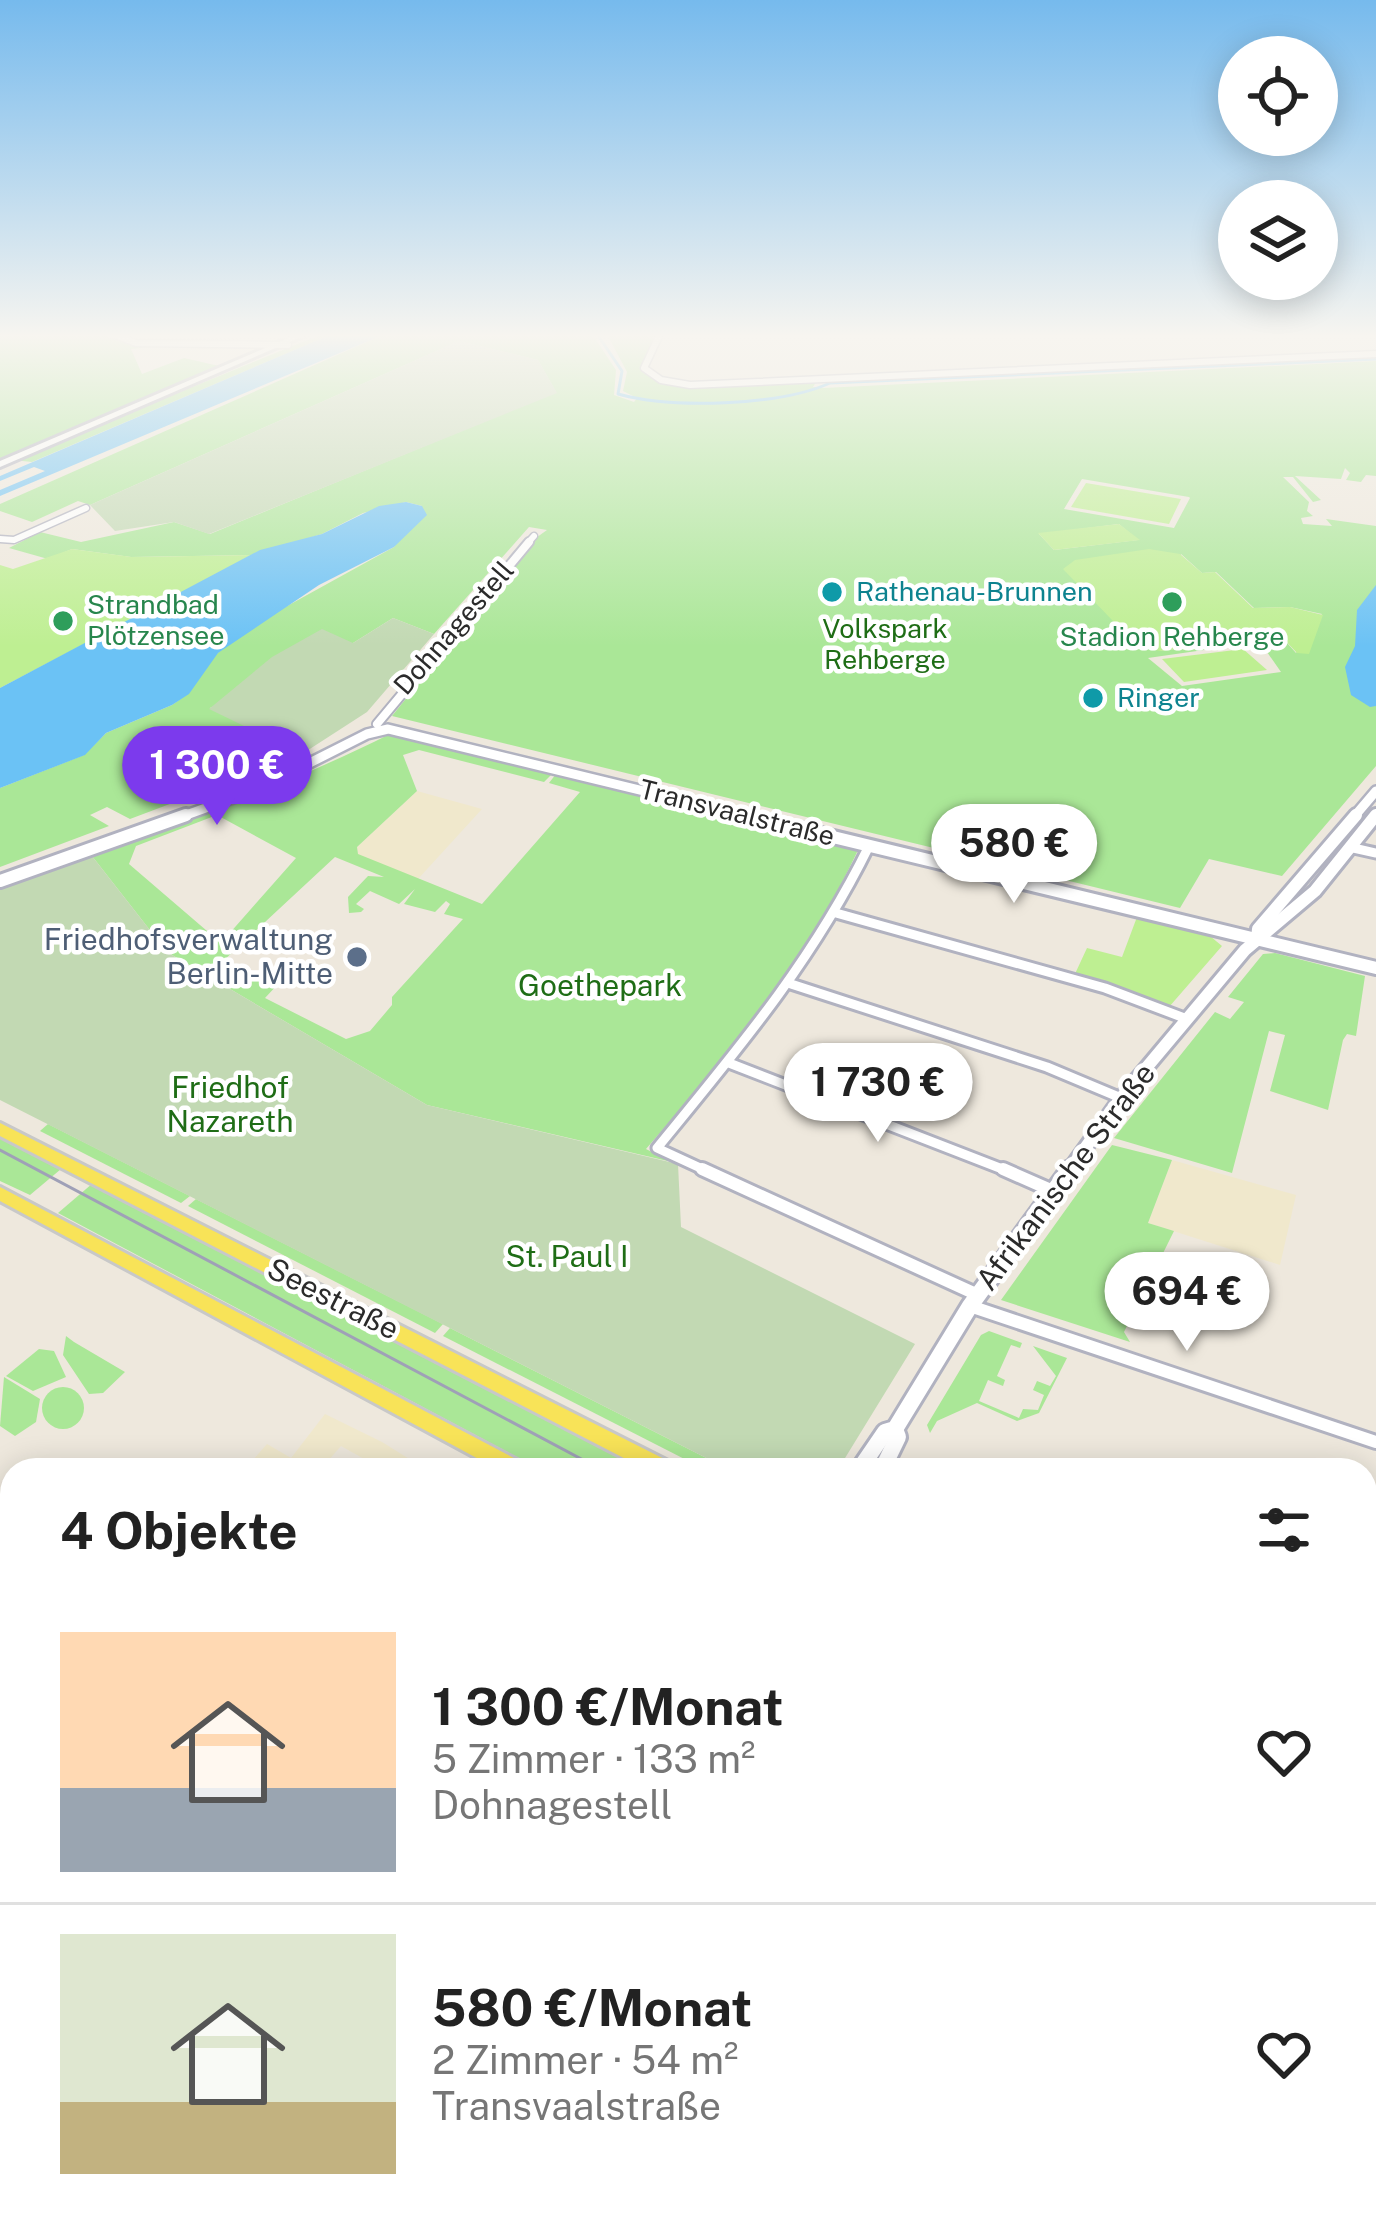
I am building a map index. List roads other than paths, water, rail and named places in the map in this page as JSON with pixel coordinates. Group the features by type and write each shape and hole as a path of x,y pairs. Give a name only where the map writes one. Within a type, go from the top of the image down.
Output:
{"main road":[{"path":"0,464 63,438"},
{"name":"Seestraße","path":"0,1129 644,1458"},
{"name":"Seestraße","path":"0,1193 496,1458"}],"street":[{"path":"0,539 14,540 86,508"},
{"name":"Dohnagestell","path":"0,877 267,780 377,727 534,536"},
{"name":"Transvaalstraße","path":"377,727 606,778 1376,968"},
{"name":"Afrikanische Straße","path":"1257,939 1258,929 1376,791"},
{"name":"Afrikanische Straße","path":"867,1458 885,1432 895,1429 974,1300 1120,1098 1257,939 1272,932 1315,891 1376,815"},
{"path":"1334,842 1376,853"},
{"path":"871,843 836,913 791,984 657,1148 974,1300 1376,1442"},
{"path":"836,913 1106,988 1187,1019"},
{"path":"791,984 1047,1067 1120,1098"},
{"path":"729,1063 971,1154 1053,1191"},
{"name":"Afrikanische Straße","path":"888,1458 898,1438 895,1429"}],"water":[{"path":"89,438 138,438 0,496 0,490 45,471 34,467 0,481 0,476"},
{"path":"406,502 422,506 427,515 394,547 319,585 218,653 189,694 106,733 85,755 0,788 0,688 260,550 322,534 379,506"},
{"path":"1376,585 1376,706 1370,707 1351,695 1345,667 1355,646 1357,610"}],"tram line":[{"path":"0,1150 579,1458"}],"place":[{"name":"Rathenau-Brunnen","path":"832,592"},
{"name":"Stadion Rehberge","path":"1172,602"},
{"name":"Strandbad Plötzensee","path":"63,621"},
{"name":"Ringer","path":"1093,698"},
{"name":"Friedhofsverwaltung Berlin-Mitte","path":"357,957"}],"park label":[{"name":"Volkspark Rehberge","path":"885,644"},
{"name":"Goethepark","path":"600,986"},
{"name":"Friedhof Nazareth","path":"230,1105"},
{"name":"St. Paul I","path":"567,1257"}]}
